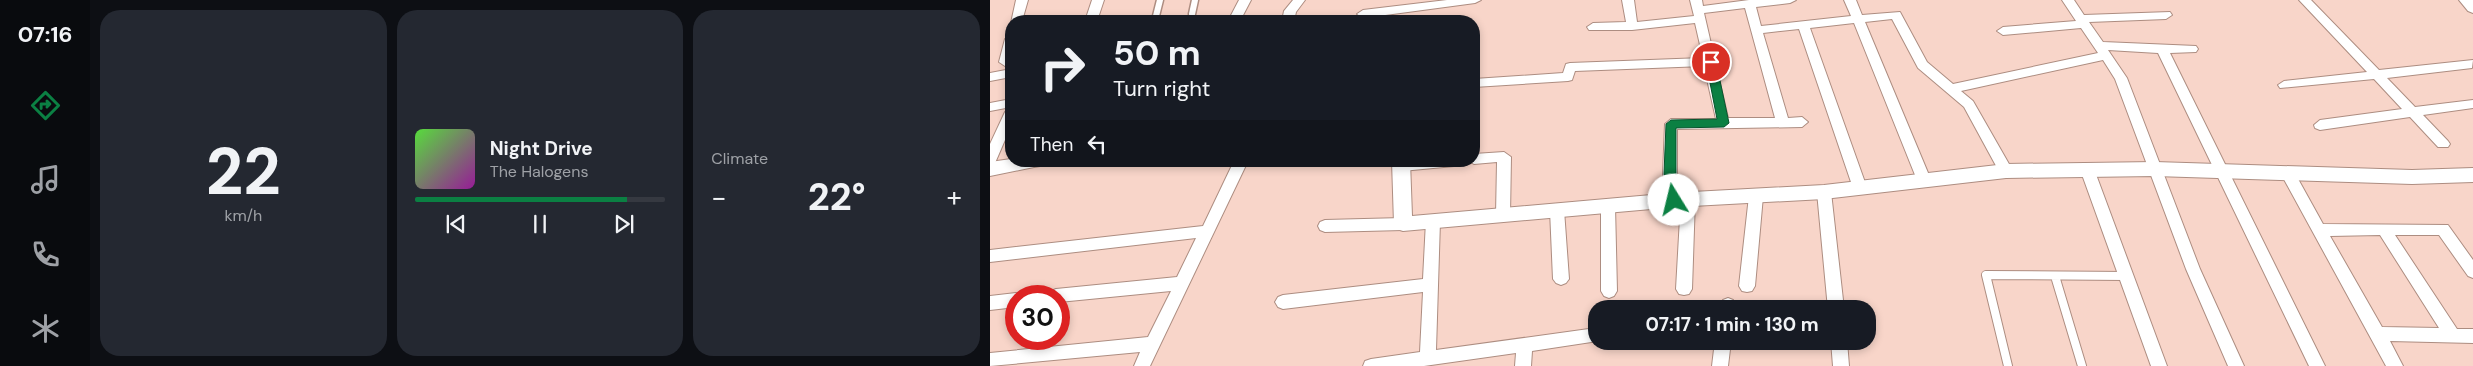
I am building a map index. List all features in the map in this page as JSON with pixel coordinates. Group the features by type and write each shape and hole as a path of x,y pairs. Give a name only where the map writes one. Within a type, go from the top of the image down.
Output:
{"street":[{"path":"1018,15 1022,0"},
{"path":"1093,15 1098,0"},
{"path":"1237,15 1245,0"},
{"path":"1289,15 1290,11 1299,0"},
{"path":"1363,15 1364,0"},
{"path":"1382,15 1475,0"},
{"path":"1628,0 1632,26"},
{"path":"1593,27 1632,26 1697,9 1790,0"},
{"path":"1850,0 1924,180"},
{"path":"2068,0 2121,78 2193,269 2236,366"},
{"path":"2305,0 2443,144"},
{"path":"2466,0 2473,8"},
{"path":"1749,4 1783,122"},
{"path":"1697,9 1724,123"},
{"path":"1756,30 1896,15 1922,65 1969,104 2006,170"},
{"path":"2003,31 2166,15"},
{"path":"1803,25 1860,188"},
{"path":"2162,49 2317,366"},
{"path":"1950,89 2104,51 2192,49"},
{"path":"1480,83 1568,77 1570,67 1711,62"},
{"path":"2284,85 2472,64"},
{"path":"990,77 1005,69"},
{"path":"990,107 1005,104"},
{"path":"2320,125 2473,104"},
{"path":"1684,289 1681,199 1670,174 1671,124 1802,122"},
{"path":"990,159 1005,125"},
{"path":"1480,158 1504,156 1503,215"},
{"path":"990,169 1005,166"},
{"path":"1142,366 1238,167"},
{"path":"1402,167 1402,224"},
{"path":"2087,169 2159,366"},
{"path":"1325,226 1402,224 1681,199 1824,192 2006,170 2220,170 2412,177 2473,175"},
{"path":"2287,172 2395,366"},
{"path":"1824,192 1835,300"},
{"path":"1747,286 1756,196"},
{"path":"1608,206 1609,291"},
{"path":"1557,210 1561,279"},
{"path":"1428,358 1432,221"},
{"path":"2319,230 2443,229 2473,272"},
{"path":"2384,230 2453,336"},
{"path":"990,256 1207,232"},
{"path":"1070,295 1182,283"},
{"path":"1283,302 1431,285"},
{"path":"990,303 1005,301"},
{"path":"2376,334 2473,336"},
{"path":"1371,366 1588,336"},
{"path":"990,360 1153,344"},
{"path":"1523,366 1524,345"},
{"path":"1720,366 1722,350"},
{"path":"1840,350 1841,366"}],"lane":[{"path":"1156,15 1160,0"},
{"path":"1192,14 1195,0"},
{"path":"2008,366 1986,275 2126,276"},
{"path":"2055,276 2082,366"}],"route":[{"path":"1674,200 1670,174 1671,124 1724,123 1711,62"}]}
